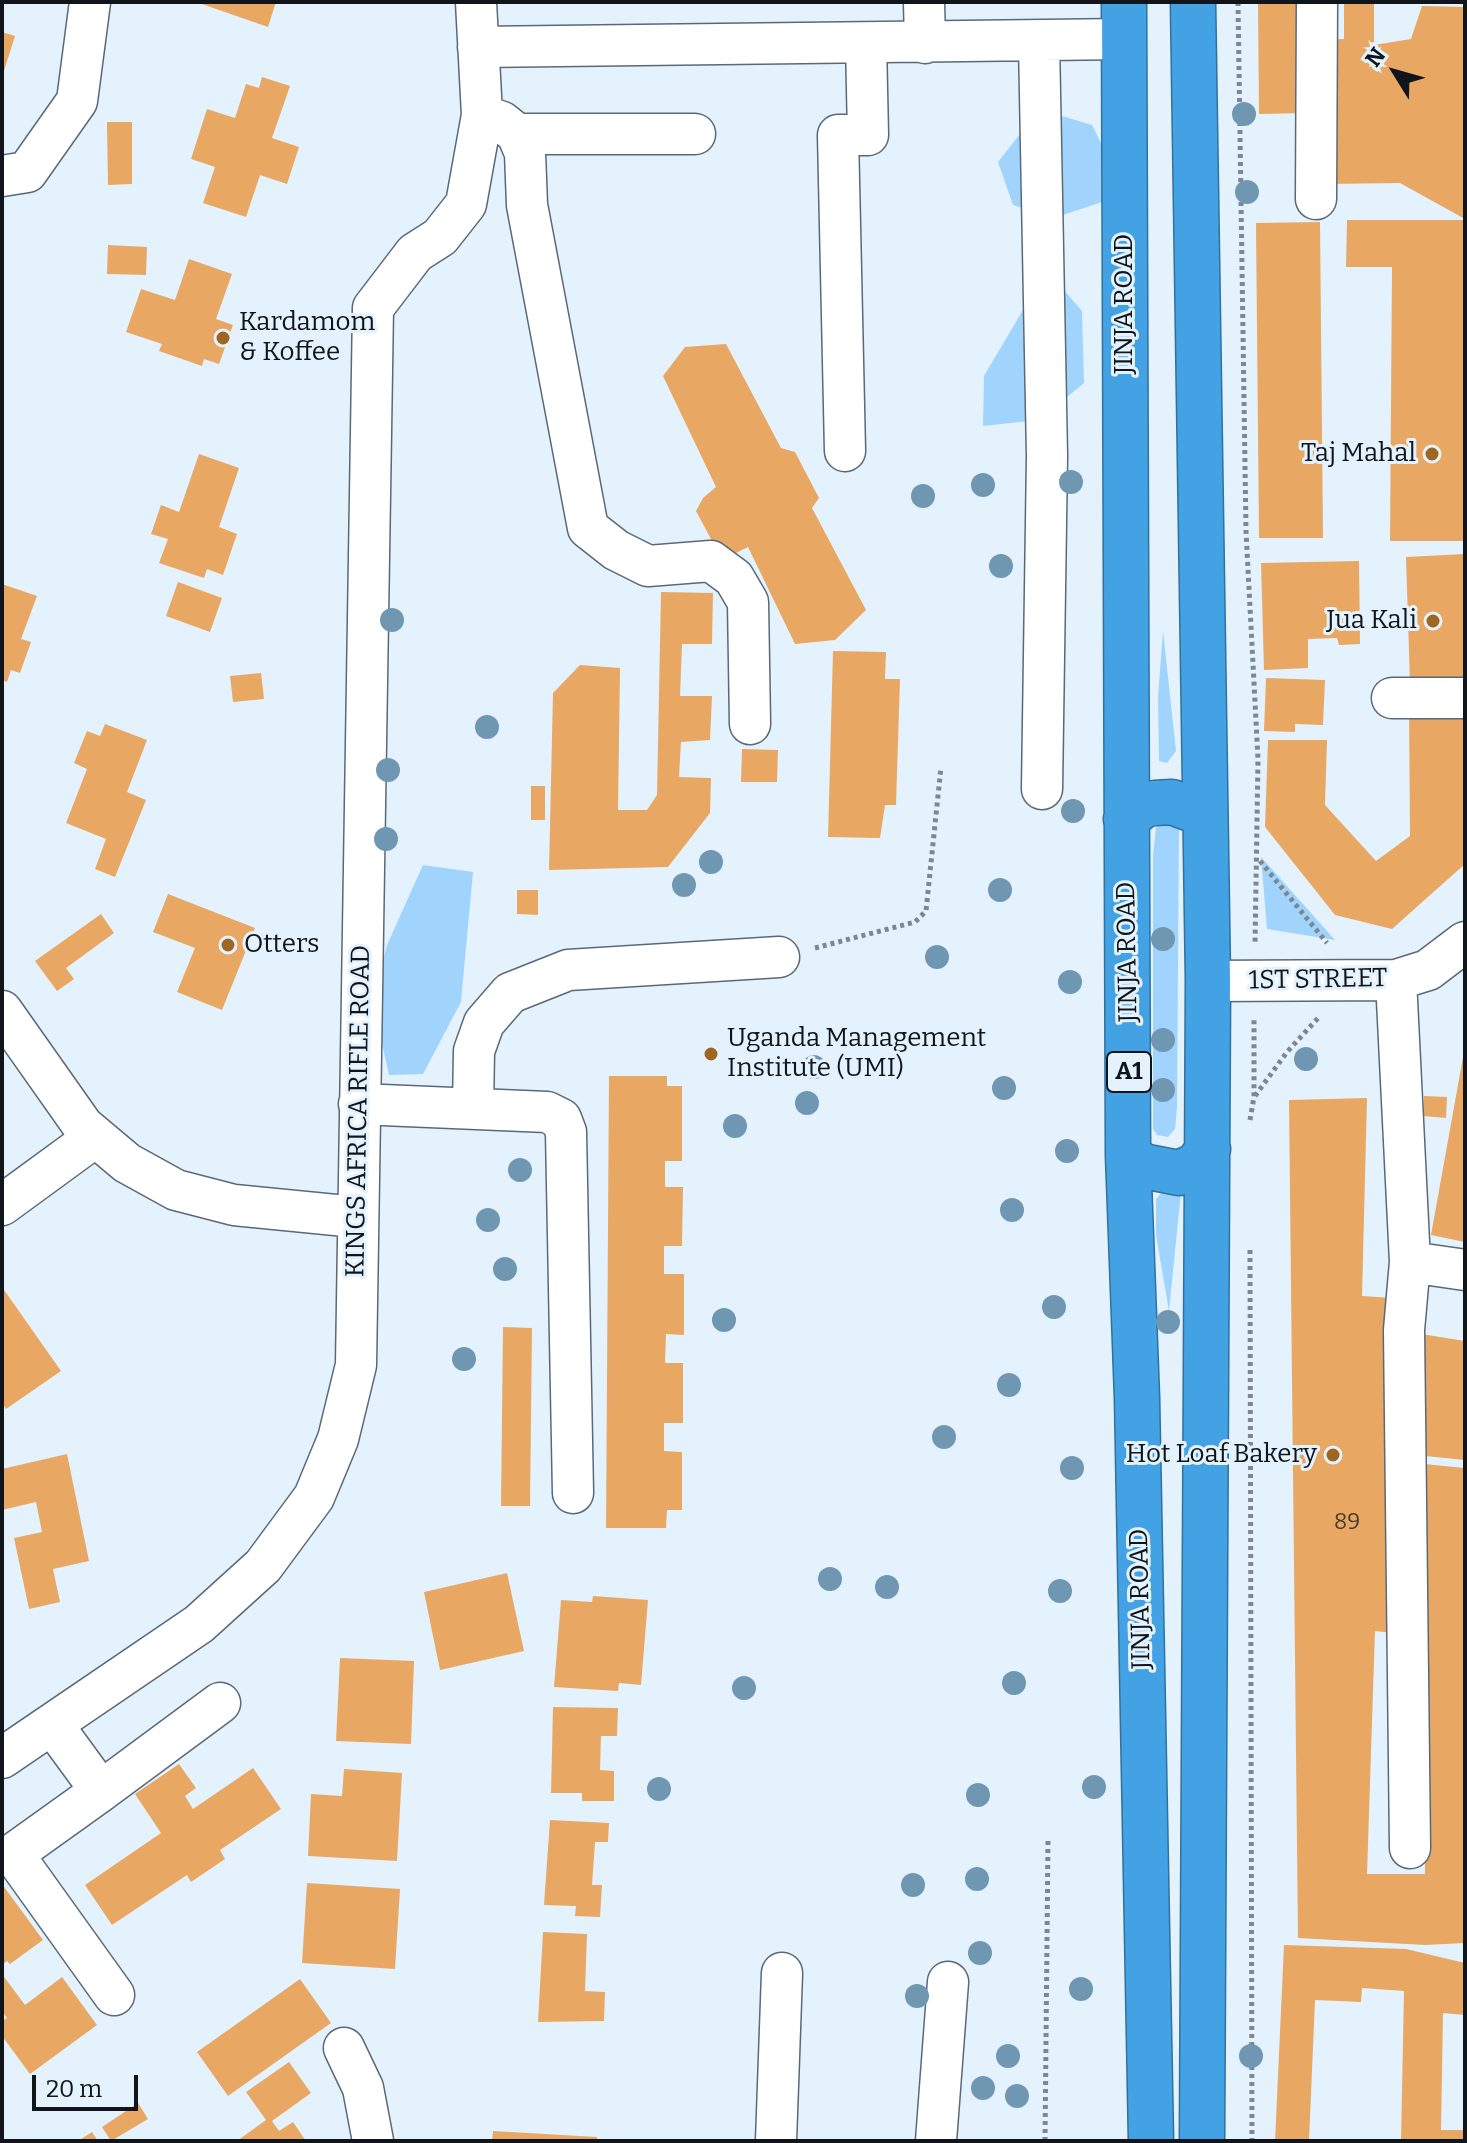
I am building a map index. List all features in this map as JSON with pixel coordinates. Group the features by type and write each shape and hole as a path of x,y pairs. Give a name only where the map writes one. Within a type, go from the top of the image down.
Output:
{"highway":[{"path":"1193,2 1208,981 1202,2141"},
{"name":"JINJA ROAD","path":"1124,21 1126,819 1130,951 1128,1155 1137,1398 1151,2141"},
{"path":"1126,819 1144,805 1155,803 1172,802 1204,814"},
{"path":"1128,1155 1143,1166 1179,1173 1197,1165 1208,1149"}],"street":[{"path":"2,176 27,172 77,101 90,2"},
{"path":"476,2 482,115 502,122 517,134 525,153 527,205 588,528 616,550 648,566 711,561 734,578 748,602 750,724"},
{"path":"924,2 925,43"},
{"path":"1316,199 1317,2"},
{"path":"478,47 1039,42 1124,21"},
{"path":"1039,42 1047,456 1042,789"},
{"path":"845,451 838,135 868,135 866,43"},
{"name":"KINGS AFRICA RIFLE ROAD","path":"2,1758 199,1624 263,1566 314,1497 338,1439 356,1365 373,308 415,253 440,237 466,204 482,115"},
{"path":"517,134 695,134"},
{"path":"1392,698 1465,698"},
{"name":"1ST STREET","path":"1208,981 1369,981 1428,970 1465,942"},
{"path":"473,1108 474,1051 484,1023 510,993 568,970 779,957"},
{"path":"1369,981 1410,1262 1404,1330 1410,1848"},
{"path":"2,1011 83,1126 127,1163 176,1190 234,1205 356,1217"},
{"path":"359,1104 547,1112 561,1119 566,1132 573,1493"},
{"path":"2,1205 95,1137"},
{"path":"1410,1262 1465,1270"},
{"path":"114,1995 13,1854 220,1703"},
{"path":"52,1724 101,1791"},
{"path":"776,2141 782,1973"},
{"path":"936,2141 948,1982"},
{"path":"344,2048 363,2088 373,2141"}],"path":[{"path":"1238,2 1246,531 1258,759 1259,860 1254,982 1254,1097 1249,1125"},
{"path":"779,957 921,919 926,911 941,767"},
{"path":"1254,1097 1287,1052 1369,981 1259,860"},
{"path":"1250,1237 1252,2141"},
{"path":"1045,2141 1048,1840"}],"shaded area":[{"path":"1062,116 1092,125 1110,161 1102,202 1054,218 1013,205 998,162 1031,120"},
{"path":"1063,289 1082,311 1084,383 1039,420 983,426 984,376 1033,293"},
{"path":"1163,631 1176,751 1167,763 1159,761 1158,696"},
{"path":"1163,821 1179,828 1177,1108 1175,1129 1168,1137 1157,1135 1153,1129 1153,855 1156,828"},
{"path":"1261,857 1335,940 1267,929"},
{"path":"423,865 473,872 461,1002 423,1074 389,1075 373,1002 387,945"},
{"path":"1163,1191 1181,1192 1169,1311 1156,1235 1156,1199"}],"building":[{"path":"196,2 276,2 268,27"},
{"path":"1258,2 1304,2 1305,113 1259,114"},
{"path":"1344,2 1374,2 1374,45 1411,39 1422,6 1465,7 1465,219 1400,183 1326,184 1326,40 1344,39"},
{"path":"2,32 15,36 3,74 2,74"},
{"path":"262,77 290,86 272,138 299,147 287,184 260,175 246,217 203,203 215,167 191,159 207,109 235,118 246,84 259,88"},
{"path":"107,122 132,122 132,184 108,185"},
{"path":"1347,220 1465,220 1465,541 1390,541 1392,267 1346,267"},
{"path":"1320,222 1323,538 1259,538 1256,223"},
{"path":"108,245 147,247 146,275 107,274"},
{"path":"189,259 232,274 216,319 233,325 219,364 204,359 202,366 159,351 162,344 126,332 141,289 175,300"},
{"path":"726,344 781,448 795,452 819,498 812,508 866,610 835,640 795,644 748,547 734,554 719,554 696,511 703,498 716,487 663,376 685,347"},
{"path":"199,454 239,468 219,527 237,534 223,575 207,569 204,578 159,563 168,539 151,534 161,505 179,512"},
{"path":"1465,554 1465,683 1410,684 1406,557"},
{"path":"1359,561 1360,644 1339,645 1337,638 1308,639 1308,668 1264,670 1261,563"},
{"path":"178,582 222,598 210,632 166,616"},
{"path":"2,584 37,596 21,639 31,642 20,673 11,670 7,682 2,680"},
{"path":"661,592 713,593 712,644 682,644 680,696 712,696 710,740 681,742 679,777 711,778 710,813 668,867 549,870 553,693 580,665 620,668 618,810 647,810 657,795"},
{"path":"833,651 886,652 885,679 900,679 896,805 885,805 880,838 828,837"},
{"path":"261,673 264,699 233,702 230,676"},
{"path":"1266,678 1325,680 1323,725 1295,724 1295,732 1264,731"},
{"path":"1409,707 1465,707 1465,864 1392,929 1335,915 1265,827 1268,740 1327,740 1325,805 1376,861 1410,836"},
{"path":"105,724 147,740 127,792 146,800 115,877 95,869 106,839 66,823 87,769 74,763 87,731 100,736"},
{"path":"742,749 778,750 777,782 741,782"},
{"path":"531,786 545,786 545,820 531,820"},
{"path":"517,890 538,890 538,915 517,914"},
{"path":"168,894 255,928 222,1010 177,992 195,948 153,932"},
{"path":"101,914 114,933 66,968 74,979 57,991 35,961"},
{"path":"1465,1057 1465,1242 1431,1235"},
{"path":"609,1076 667,1076 667,1086 682,1086 682,1161 665,1161 665,1187 683,1187 682,1246 664,1246 664,1274 684,1274 684,1335 666,1334 665,1363 683,1363 683,1423 664,1423 664,1451 682,1452 682,1510 667,1510 666,1528 606,1528"},
{"path":"1424,1096 1447,1097 1446,1118 1423,1116"},
{"path":"1367,1098 1362,1296 1393,1298 1393,1633 1375,1631 1367,1874 1425,1874 1424,1464 1465,1468 1465,1943 1425,1945 1298,1938 1289,1100"},
{"path":"2,1287 61,1371 6,1409 2,1403"},
{"path":"503,1327 532,1328 530,1506 501,1506"},
{"path":"1415,1333 1465,1341 1465,1460 1425,1456"},
{"path":"67,1454 89,1561 53,1569 60,1602 29,1609 14,1538 42,1532 36,1502 2,1510 2,1469"},
{"path":"507,1573 524,1651 440,1670 424,1592"},
{"path":"593,1596 648,1600 641,1685 619,1683 618,1691 554,1687 561,1600 592,1602"},
{"path":"340,1658 414,1661 411,1744 336,1741"},
{"path":"553,1707 618,1708 617,1736 601,1736 600,1770 614,1771 614,1801 582,1801 582,1793 551,1793"},
{"path":"179,1764 196,1788 185,1796 193,1809 253,1768 281,1809 220,1850 225,1859 191,1882 187,1875 112,1925 85,1885 161,1833 135,1794"},
{"path":"344,1769 402,1773 397,1861 308,1856 311,1794 342,1796"},
{"path":"550,1820 609,1823 608,1842 595,1842 592,1885 602,1885 600,1917 575,1916 576,1906 544,1905"},
{"path":"307,1883 400,1889 395,1969 302,1963"},
{"path":"2,1884 43,1940 10,1964 7,1961 2,1965"},
{"path":"543,1932 587,1934 585,1991 605,1992 604,2021 538,2022"},
{"path":"1284,1945 1406,1949 1465,1963 1465,2015 1443,2013 1441,2130 1465,2130 1465,2141 1401,2141 1404,1991 1362,1988 1361,2002 1315,2000 1309,2141 1275,2141"},
{"path":"2,1974 25,2005 62,1977 97,2025 30,2074 2,2036 2,2021 7,2018 2,2011"},
{"path":"300,1979 331,2023 228,2096 197,2052"},
{"path":"289,2062 311,2093 272,2121 279,2131 293,2122 306,2141 237,2141 266,2120 246,2092"},
{"path":"138,2103 148,2119 111,2141 102,2127"},
{"path":"493,2131 597,2137 597,2141 492,2141"},
{"path":"92,2132 98,2141 78,2141"}],"place":[{"name":"Kardamom & Koffee","path":"223,338"},
{"name":"Taj Mahal","path":"1432,454"},
{"name":"Jua Kali","path":"1433,621"},
{"name":"Otters","path":"228,945"},
{"name":"Uganda Management Institute (UMI)","path":"711,1054"},
{"name":"Hot Loaf Bakery","path":"1333,1455"}]}
